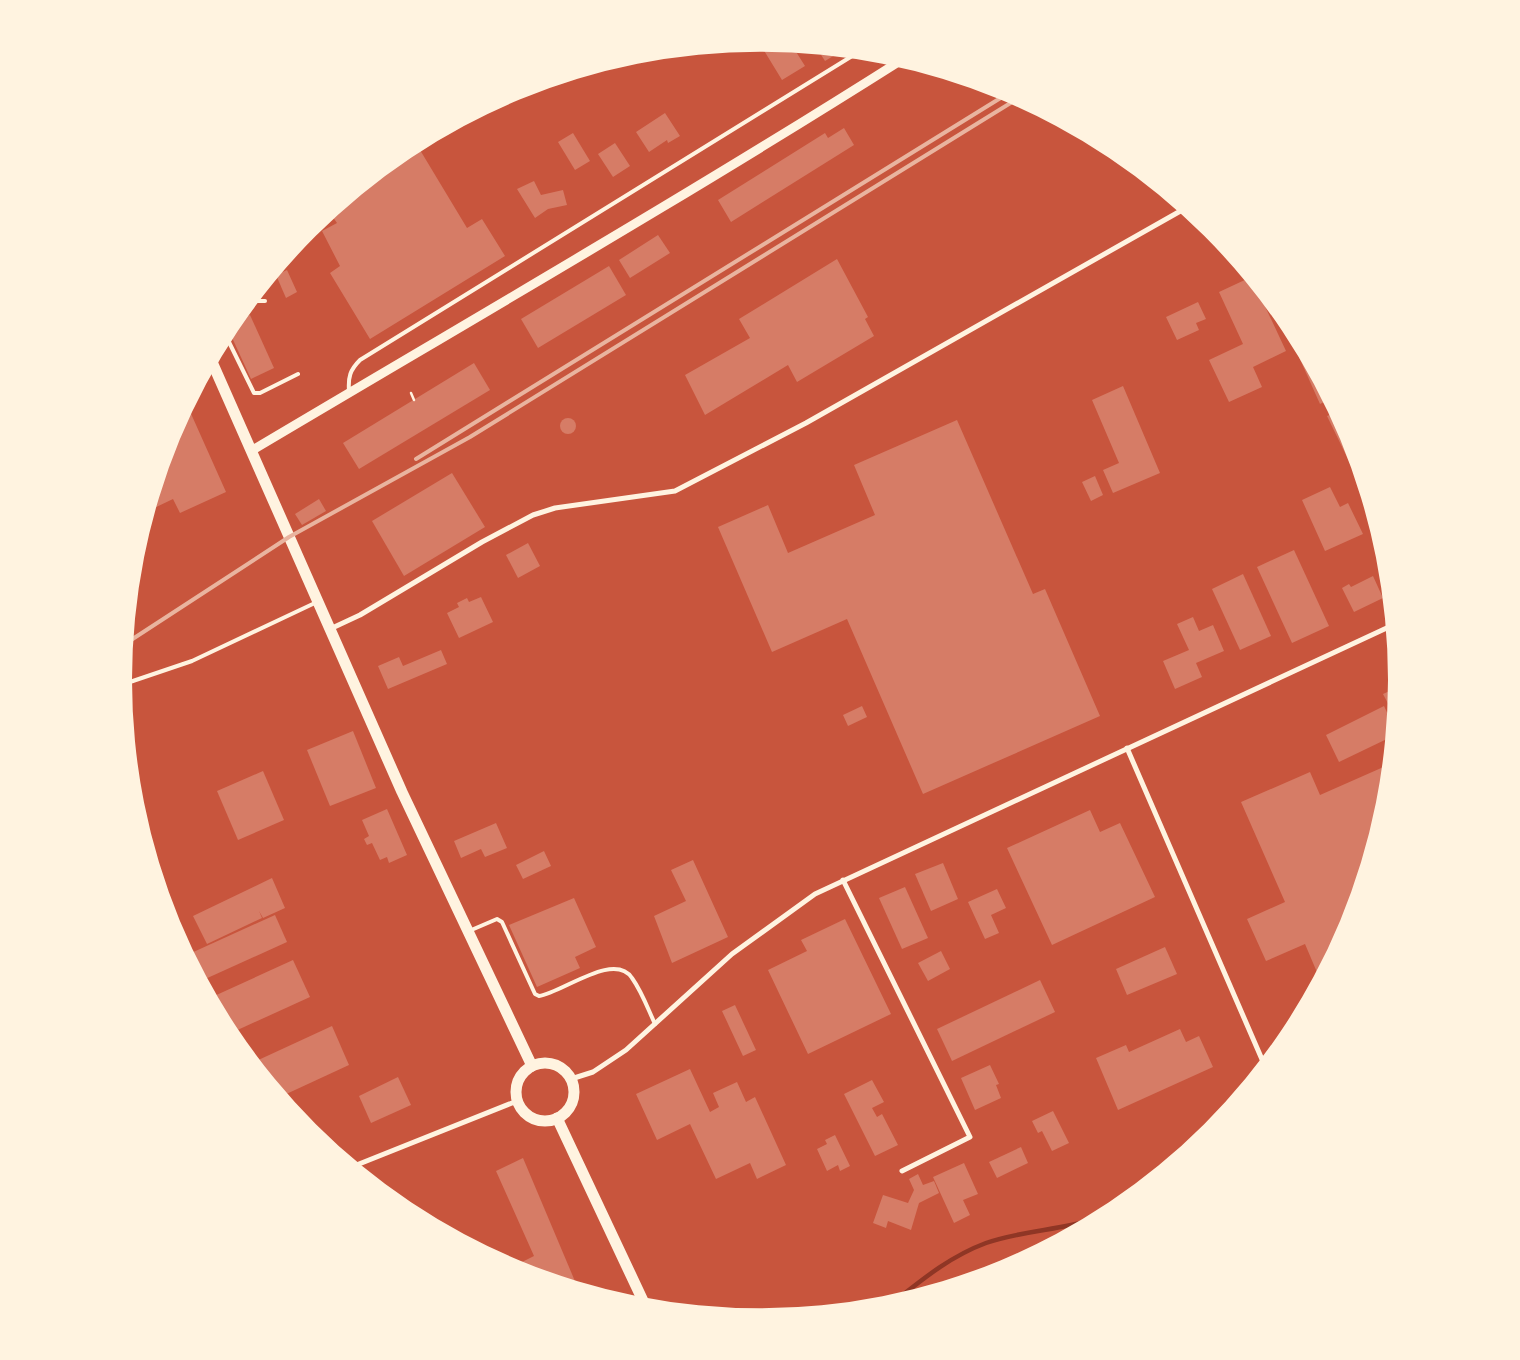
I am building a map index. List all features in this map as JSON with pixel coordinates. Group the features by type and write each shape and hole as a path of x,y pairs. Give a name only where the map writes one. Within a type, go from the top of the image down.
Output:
{"main road":[{"path":"215,369 398,784 532,1066"},
{"path":"543,1063 554,1064 564,1070 571,1079 574,1091 572,1102 565,1112 557,1118 544,1121 533,1118 524,1112 518,1101 516,1091 518,1081 523,1072 532,1066 543,1063"},
{"path":"557,1118 639,1295"}],"street":[{"path":"251,451 776,139 891,67"},
{"path":"330,629 360,615 482,542 533,515 555,508 675,491 806,423 1178,212"},
{"path":"571,1079 609,1063 732,954 815,894 1385,629"},
{"path":"1126,748 1261,1058"},
{"path":"843,880 970,1137 902,1171"},
{"path":"360,1164 518,1101"}],"lane":[{"path":"350,393 348,378 352,367 360,360 847,59"},
{"path":"260,301 265,301"},
{"path":"230,344 254,393 260,393 298,374"},
{"path":"132,681 192,661 317,602"},
{"path":"467,932 497,919 502,922 535,994 539,996 604,970 622,969 632,977 655,1024"}],"path":[{"path":"411,393 414,400"}],"building":[{"path":"765,52 797,54 805,66 782,80"},
{"path":"822,56 832,57 825,61"},
{"path":"665,113 680,136 668,143 667,140 649,152 636,132"},
{"path":"844,128 854,145 731,222 718,200 825,133 828,138"},
{"path":"573,133 590,161 575,170 558,142"},
{"path":"615,143 630,166 613,177 598,154"},
{"path":"421,152 467,228 482,219 505,256 370,339 330,273 340,266 322,231 337,223 334,219 346,208 378,182"},
{"path":"534,181 541,195 563,190 567,205 548,209 535,218 517,189"},
{"path":"658,235 670,253 630,278 619,260"},
{"path":"837,259 868,317 865,319 874,336 797,382 788,365 705,415 685,375 750,338 739,319"},
{"path":"609,266 626,295 538,348 521,319"},
{"path":"287,270 297,292 286,298 278,279"},
{"path":"1244,280 1267,310 1286,351 1253,367 1262,387 1229,402 1209,360 1243,344 1219,292"},
{"path":"1198,302 1206,319 1196,323 1199,330 1177,340 1166,317"},
{"path":"249,315 274,368 251,379 233,340"},
{"path":"474,363 490,390 359,469 343,443"},
{"path":"1303,366 1323,402 1320,404"},
{"path":"1123,386 1160,473 1113,493 1103,470 1119,463 1092,400"},
{"path":"191,415 226,492 180,513 173,499 157,506 180,440"},
{"path":"1329,415 1344,451 1327,416"},
{"path":"565,418 571,418 576,423 574,432 565,434 560,429 560,423"},
{"path":"957,420 1033,594 1045,589 1100,716 923,794 847,619 772,652 718,527 768,505 788,553 875,515 854,465"},
{"path":"452,473 485,527 404,576 372,521"},
{"path":"1095,476 1103,495 1091,501 1082,482"},
{"path":"1330,487 1340,507 1348,503 1363,534 1325,551 1302,500"},
{"path":"319,499 326,511 302,525 295,514"},
{"path":"528,543 540,566 518,578 506,555"},
{"path":"1294,550 1329,626 1292,643 1257,567"},
{"path":"1243,574 1271,636 1240,650 1212,589"},
{"path":"1373,576 1382,598 1354,612 1342,588 1349,584 1351,587"},
{"path":"481,597 493,622 459,638 447,613 459,607 457,603 467,598 469,602"},
{"path":"1193,617 1199,631 1213,625 1224,651 1196,663 1202,677 1175,689 1163,661 1189,650 1177,624"},
{"path":"441,650 447,664 388,689 378,666 399,657 403,666"},
{"path":"1387,692 1387,702 1383,694"},
{"path":"862,706 867,717 848,726 843,715"},
{"path":"1384,706 1386,711 1384,740 1339,762 1326,735"},
{"path":"353,731 376,788 330,806 307,750"},
{"path":"1381,768 1366,842 1354,882 1340,920 1316,970 1305,944 1266,961 1247,919 1285,902 1241,802 1310,772 1320,795"},
{"path":"263,771 284,820 238,840 217,791"},
{"path":"387,809 407,855 389,863 387,857 380,860 372,843 367,845 364,839 369,836 362,820"},
{"path":"1090,810 1100,832 1120,823 1155,897 1052,945 1007,848"},
{"path":"496,823 507,848 485,857 481,849 461,858 454,841"},
{"path":"544,851 551,866 523,879 516,865"},
{"path":"693,860 728,937 672,963 654,916 686,901 671,870"},
{"path":"943,863 958,899 931,911 915,874"},
{"path":"272,878 285,908 263,918 259,911 262,918 207,944 193,916"},
{"path":"905,887 928,938 902,949 879,898"},
{"path":"997,889 1006,908 991,915 999,933 985,939 968,902"},
{"path":"574,898 596,947 575,957 580,968 537,987 509,925"},
{"path":"275,915 287,942 208,978 194,952"},
{"path":"845,919 891,1014 808,1054 768,970 807,951 801,940"},
{"path":"1165,947 1177,974 1127,995 1116,969"},
{"path":"941,951 950,969 928,981 918,963"},
{"path":"293,960 310,997 238,1030 217,995"},
{"path":"1040,980 1055,1012 952,1061 937,1029"},
{"path":"735,1005 756,1050 743,1056 722,1011"},
{"path":"332,1026 349,1065 288,1093 260,1059"},
{"path":"1180,1029 1186,1042 1199,1036 1213,1067 1118,1110 1096,1058 1126,1045 1129,1052"},
{"path":"990,1065 999,1084 996,1085 1001,1098 975,1110 961,1078"},
{"path":"690,1069 710,1112 719,1107 713,1093 737,1082 746,1102 755,1097 786,1165 757,1179 750,1163 716,1179 690,1124 657,1140 636,1094"},
{"path":"398,1077 411,1105 371,1123 359,1096"},
{"path":"872,1080 884,1102 872,1108 877,1117 882,1114 898,1145 875,1156 844,1094"},
{"path":"1053,1111 1069,1143 1052,1151 1042,1131 1038,1133 1032,1121"},
{"path":"835,1135 850,1166 840,1171 838,1165 827,1171 817,1149 827,1144 825,1140"},
{"path":"1021,1147 1028,1163 997,1178 989,1162"},
{"path":"523,1158 574,1279 523,1261 534,1256 496,1171"},
{"path":"964,1163 978,1194 963,1200 970,1215 954,1223 933,1177"},
{"path":"918,1174 923,1185 934,1181 939,1193 919,1203 911,1230 888,1221 886,1228 873,1223 883,1195 908,1203 914,1190 909,1179"}],"waterway":[{"path":"911,1288 949,1261 973,1248 999,1239 1070,1225"}],"railway":[{"path":"416,459 998,99"},
{"path":"134,638 289,537 470,437 1009,104"}]}
